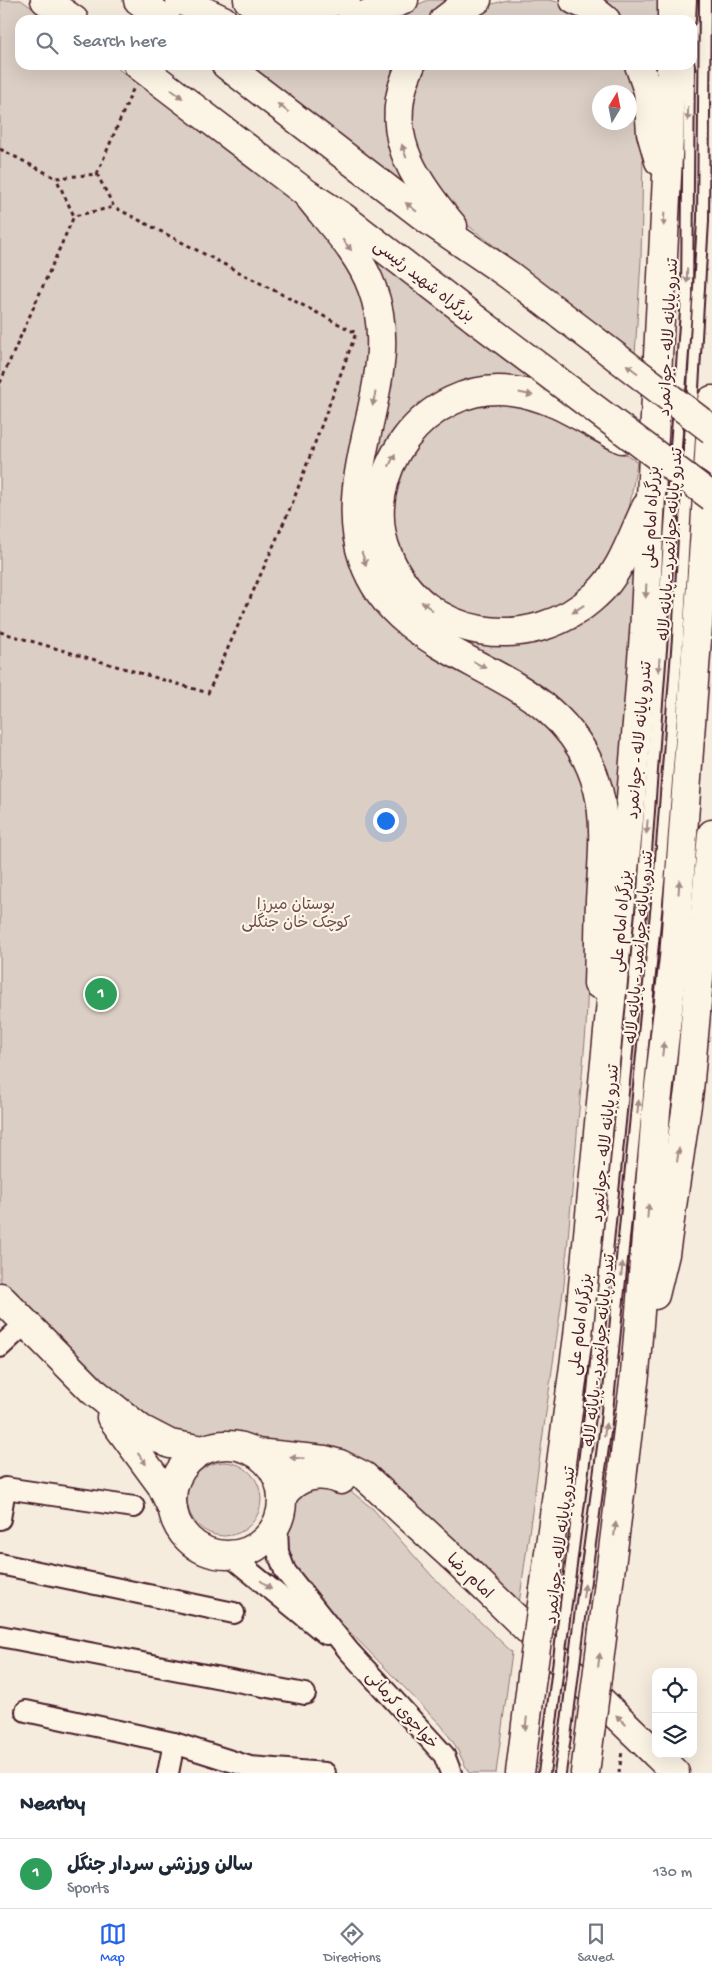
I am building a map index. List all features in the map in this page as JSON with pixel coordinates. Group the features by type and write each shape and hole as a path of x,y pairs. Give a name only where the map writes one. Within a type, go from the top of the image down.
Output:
{"main road":[{"path":"45,0 67,15"},
{"path":"138,0 159,15"},
{"path":"180,0 212,15"},
{"path":"248,0 301,7 346,0"},
{"path":"365,15 404,0"},
{"path":"450,15 476,0"},
{"path":"574,0 590,7 600,15"},
{"path":"672,0 672,15"},
{"name":"بزرگراه شهید رئیسی","path":"145,70 306,193 343,217 712,497"},
{"path":"233,70 428,220 509,275 712,430"},
{"path":"409,70 403,86 398,114 402,145 410,166 434,203 471,248"},
{"path":"641,70 648,91 651,133 666,183"},
{"name":"بزرگراه امام علی","path":"520,1773 578,1336 631,799 651,496 671,70"},
{"path":"306,193 356,256 372,288 378,308 380,366 356,498 359,542 372,579 395,609 437,644 496,674 545,705 577,741 596,782 603,837 597,1016 604,1081"},
{"path":"644,447 622,440 561,405 537,396 511,391 470,393 448,401 426,415 408,434 393,458 382,489 381,519 383,543 388,556 410,590 425,605 466,628 485,632 523,632 554,623 585,604 607,584 620,562 651,496"},
{"path":"585,1773 579,1723 603,1630 635,1374 656,1112 674,958 705,529 712,400"},
{"path":"635,1374 665,1254 689,1090 712,834"},
{"path":"689,1090 712,1044"},
{"path":"0,1297 93,1391 155,1438 170,1444 203,1450"},
{"path":"93,1391 161,1485 178,1524 186,1536 197,1546 210,1552 228,1554 240,1554 255,1548 268,1538 276,1525 281,1512 283,1495 273,1469 256,1453 234,1445 218,1445 203,1450 191,1458 182,1469 175,1482 172,1496 173,1510"},
{"name":"امام رضا","path":"256,1453 324,1460 347,1467 364,1476 465,1568 652,1750"},
{"name":"امام رضا","path":"283,1495 301,1479 317,1475 336,1478 358,1489 386,1513 651,1773"},
{"name":"امام رضا","path":"660,1758 675,1773"}],"street":[{"path":"0,1347 26,1323"},
{"path":"0,1519 5,1488 134,1507"},
{"path":"276,1525 278,1552 285,1571 348,1650"},
{"path":"228,1554 312,1624 348,1650"},
{"path":"0,1564 234,1613"},
{"path":"0,1636 305,1694"},
{"name":"خواجوی کرمانی","path":"348,1650 444,1755 451,1773"},
{"path":"26,1711 174,1743 250,1770 324,1773"},
{"path":"168,1773 174,1743"}],"lane":[{"path":"690,0 690,15"},
{"name":"تندرو پایانه جوانمرد - پایانه لاله","path":"560,1773 579,1723 577,1640 605,1432 660,872 678,638 704,221 705,0"},
{"name":"تندرو پایانه لاله - جوانمرد","path":"544,1773 593,1392 643,892 687,298 689,70"}],"path":[{"path":"0,632 208,694 292,504 356,333 114,207 97,174 138,70"},
{"path":"0,149 56,178 97,174"},
{"path":"0,383 74,216 56,178"},
{"path":"74,216 114,207"},
{"path":"619,1773 622,1746"}],"green space":[{"name":"بوستان میرزا کوچک خان جنگلی","path":"0,0 21,0 42,15 15,15 15,70 120,70 308,210 346,253 373,327 358,562 551,720 595,806 586,1029 564,1285 518,1611 382,1486 239,1437 227,1435 190,1439 128,1407 0,1280"},
{"path":"428,0 458,0 439,15 395,15"},
{"path":"507,0 548,0 564,3 587,15 465,15 481,7"},
{"path":"590,0 659,0 658,15 611,15"},
{"path":"251,70 398,70 396,76 432,211"},
{"path":"414,70 634,70 644,102 641,260 635,355 448,210 412,158 407,90"},
{"path":"350,239 457,320 501,348 601,425 554,397 534,387 520,383 486,385 456,390 430,403 409,421 392,444 380,471 374,499 375,529 381,558 395,583 412,602 432,619 457,632 472,636 502,638 545,634 580,618 594,606 619,575 636,541 624,729 603,959 609,857 608,817 605,799 589,752 563,717 530,691 420,624 389,593 368,553 362,524 363,503 366,474 383,382 386,353 385,325 380,297 369,268"},
{"path":"520,398 603,438 637,462 627,522 616,555 569,609 475,625 410,580 387,520 393,475 444,411"},
{"path":"224,1462 238,1465 250,1473 258,1485 261,1499 258,1513 250,1525 238,1533 224,1536 210,1533 198,1525 190,1513 187,1499 190,1485 198,1473 210,1465"},
{"path":"304,1487 342,1488 353,1493 373,1509 432,1576 512,1652 496,1773 469,1773 455,1745 442,1726 303,1584 286,1553 284,1528 290,1504"}],"place":[{"name":"سالن ورزشی سردار جنگل","path":"101,994"}]}
